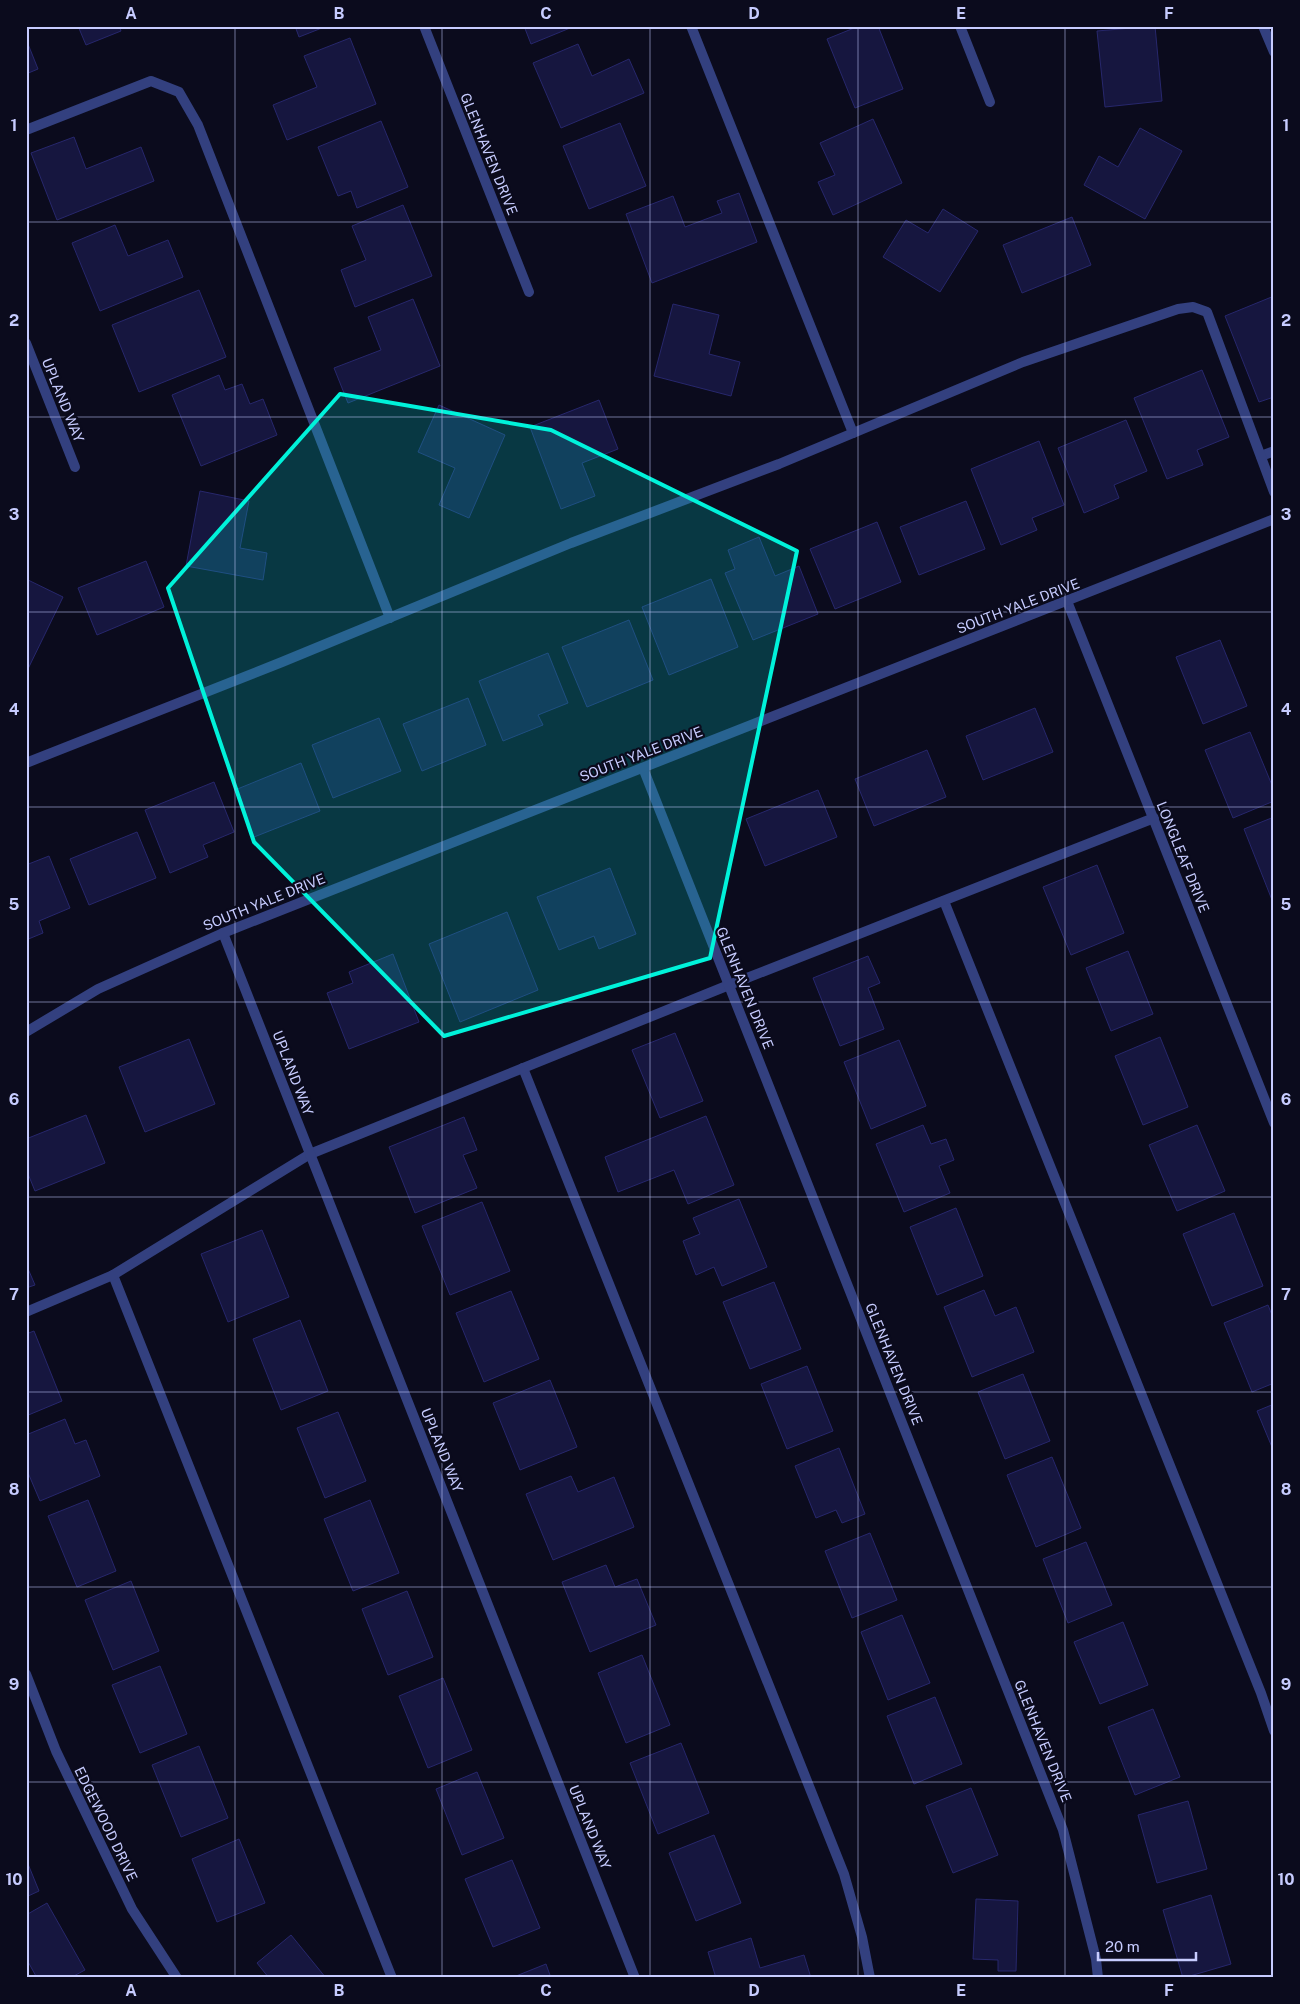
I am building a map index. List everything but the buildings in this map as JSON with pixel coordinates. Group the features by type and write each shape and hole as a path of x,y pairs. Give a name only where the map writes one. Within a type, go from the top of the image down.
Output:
{"street":[{"name":"GLENHAVEN DRIVE","path":"424,26 529,292"},
{"path":"691,26 853,433"},
{"path":"960,26 990,102"},
{"path":"1264,26 1274,52"},
{"path":"26,130 151,81 179,92 198,125 390,618"},
{"path":"26,763 390,618 571,543 779,464 1023,362 1178,309 1193,307 1207,312 1274,492"},
{"name":"UPLAND WAY","path":"26,343 75,467"},
{"path":"1261,456 1274,451"},
{"name":"SOUTH YALE DRIVE","path":"26,1032 98,989 223,933 1274,520"},
{"name":"LONGLEAF DRIVE","path":"1067,601 1274,1123"},
{"name":"GLENHAVEN DRIVE","path":"643,768 1063,1830 1096,1959 1098,1978"},
{"path":"26,1312 114,1275 310,1154 729,985 1154,818"},
{"path":"944,901 1257,1684 1274,1731"},
{"name":"UPLAND WAY","path":"223,933 635,1978"},
{"path":"523,1068 844,1874 862,1937 870,1978"},
{"path":"114,1275 392,1978"},
{"name":"EDGEWOOD DRIVE","path":"26,1674 56,1751 132,1909 177,1978"}],"highlighted area":[{"path":"340,394 551,430 797,551 710,958 444,1036 254,842 168,588"}]}
